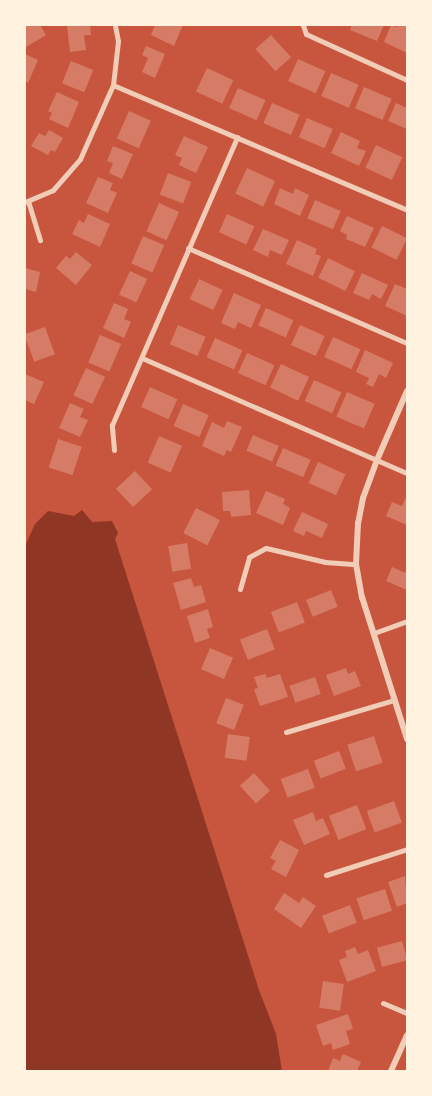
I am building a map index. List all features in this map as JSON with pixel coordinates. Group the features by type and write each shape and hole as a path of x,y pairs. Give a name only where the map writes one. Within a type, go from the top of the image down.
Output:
{"street":[{"path":"40,240 26,201 53,190 80,159 113,85 118,41 115,25"},
{"path":"303,25 306,34 407,80"},
{"path":"113,85 407,210"},
{"path":"114,450 112,425 237,137"},
{"path":"188,248 407,343"},
{"path":"142,358 407,473"},
{"path":"407,391 376,460 361,506 356,564 362,597 407,739"},
{"path":"240,589 249,558 266,548 310,559 356,564"},
{"path":"374,633 407,622"},
{"path":"286,732 394,700"},
{"path":"326,875 407,849"},
{"path":"383,1003 407,1013"},
{"path":"391,1071 407,1035"}],"shaded area":[{"path":"82,510 92,522 112,521 118,533 115,539 259,990 276,1034 282,1071 25,1071 25,546 35,524 48,511 74,516"}],"building":[{"path":"25,25 40,25 46,35 26,47"},
{"path":"90,25 91,35 84,35 86,50 70,52 67,26"},
{"path":"155,25 183,25 174,46 151,35"},
{"path":"352,25 384,25 377,41 350,30"},
{"path":"391,25 397,27 398,25 407,25 407,53 384,42"},
{"path":"271,35 291,57 275,71 255,49"},
{"path":"146,46 165,54 155,78 142,72 148,58 142,55"},
{"path":"25,54 38,60 28,83 25,81"},
{"path":"298,59 325,71 316,93 288,81"},
{"path":"71,61 93,70 84,92 62,83"},
{"path":"207,68 233,80 222,104 196,92"},
{"path":"331,73 359,85 349,108 321,96"},
{"path":"364,87 392,99 383,120 355,108"},
{"path":"238,88 265,100 256,120 229,108"},
{"path":"57,92 79,102 68,128 49,119 52,113 48,111"},
{"path":"272,103 300,115 291,135 263,123"},
{"path":"396,103 407,108 407,129 388,121"},
{"path":"129,111 151,121 139,148 117,138"},
{"path":"307,118 333,129 325,148 299,137"},
{"path":"49,130 63,138 55,152 51,150 48,155 31,146 39,133 45,136"},
{"path":"341,132 360,141 357,148 366,151 359,166 331,153"},
{"path":"184,136 208,147 196,173 179,165 182,158 175,155"},
{"path":"376,145 402,157 392,180 365,168"},
{"path":"113,146 133,154 122,179 109,173 113,163 107,161"},
{"path":"247,168 275,181 263,206 235,193"},
{"path":"168,173 191,182 183,203 160,194"},
{"path":"98,177 113,183 110,190 117,193 108,213 86,203"},
{"path":"280,188 293,194 295,188 309,195 300,216 274,204"},
{"path":"315,200 341,211 333,229 307,218"},
{"path":"159,203 179,212 166,240 146,231"},
{"path":"88,214 110,224 100,247 72,234 79,220 84,223"},
{"path":"227,214 254,226 246,244 219,232"},
{"path":"347,216 374,228 365,247 346,239 347,235 340,231"},
{"path":"382,226 407,238 397,260 371,248"},
{"path":"263,229 289,240 282,255 270,250 268,257 253,250"},
{"path":"143,236 164,245 152,273 131,264"},
{"path":"297,240 317,249 315,254 321,256 313,276 286,264"},
{"path":"76,252 92,265 76,285 56,268 66,256 70,259"},
{"path":"328,258 355,271 345,291 318,278"},
{"path":"25,268 40,272 36,292 25,289"},
{"path":"130,271 147,279 136,303 119,295"},
{"path":"362,273 388,285 381,299 372,294 369,300 353,293"},
{"path":"199,279 223,290 213,310 190,299"},
{"path":"395,284 407,289 407,316 385,306"},
{"path":"234,293 261,305 251,328 238,322 235,329 221,323"},
{"path":"114,303 128,309 124,319 131,322 124,338 103,328"},
{"path":"266,308 293,320 286,338 258,325"},
{"path":"178,325 206,337 197,356 170,344"},
{"path":"300,325 325,336 316,356 291,345"},
{"path":"45,327 55,354 34,362 25,334"},
{"path":"100,335 121,344 109,372 88,363"},
{"path":"333,337 360,349 351,369 324,357"},
{"path":"215,338 242,350 234,369 206,357"},
{"path":"365,350 393,363 386,378 379,374 373,387 366,384 369,378 356,372"},
{"path":"247,353 274,365 265,385 238,373"},
{"path":"281,364 309,377 298,401 270,388"},
{"path":"86,368 105,377 92,404 73,395"},
{"path":"25,374 44,382 34,404 25,400"},
{"path":"314,380 341,392 332,413 305,401"},
{"path":"150,387 177,399 168,419 141,407"},
{"path":"347,392 375,404 364,429 336,417"},
{"path":"70,403 84,409 80,417 88,420 80,437 59,428"},
{"path":"183,404 209,415 199,437 174,426"},
{"path":"227,421 242,427 231,452 227,450 224,456 202,446 212,422 224,428"},
{"path":"253,435 279,446 272,462 246,451"},
{"path":"159,436 182,446 171,472 148,463"},
{"path":"58,439 82,447 73,475 49,468"},
{"path":"283,448 311,460 303,477 276,465"},
{"path":"318,462 345,474 336,495 309,483"},
{"path":"135,471 152,489 133,507 116,489"},
{"path":"249,490 251,515 231,517 230,511 223,511 222,492"},
{"path":"266,491 285,499 283,504 290,508 283,525 256,513"},
{"path":"405,499 407,500 407,525 386,516 392,502 402,506"},
{"path":"196,508 220,520 207,545 183,533"},
{"path":"302,512 328,524 322,538 306,531 304,536 293,531"},
{"path":"187,543 191,569 172,572 168,546"},
{"path":"392,567 405,573 407,567 407,590 386,581"},
{"path":"191,578 194,587 201,585 206,602 181,610 173,583"},
{"path":"331,590 338,607 313,617 306,600"},
{"path":"297,602 305,623 279,633 271,612"},
{"path":"208,609 213,627 207,629 210,638 195,643 187,616"},
{"path":"267,629 275,650 248,660 240,639"},
{"path":"210,648 233,658 224,679 201,669"},
{"path":"346,668 348,674 355,671 361,686 334,696 326,675"},
{"path":"265,674 267,678 280,674 288,697 260,706 254,689 258,688 254,677"},
{"path":"315,677 321,694 295,703 289,686"},
{"path":"226,698 244,705 234,730 216,723"},
{"path":"228,734 250,737 246,761 225,758"},
{"path":"374,736 383,763 356,771 347,745"},
{"path":"339,751 346,769 321,778 314,761"},
{"path":"308,769 315,788 288,798 281,779"},
{"path":"254,773 270,791 256,804 240,786"},
{"path":"394,801 402,823 375,833 367,811"},
{"path":"357,805 366,829 338,840 329,816"},
{"path":"313,812 316,821 323,818 330,834 304,845 293,820"},
{"path":"280,840 299,850 286,877 271,869 276,861 270,858"},
{"path":"405,876 407,903 397,907 388,882"},
{"path":"385,889 392,911 364,920 356,898"},
{"path":"284,893 299,903 303,897 316,906 301,928 274,909"},
{"path":"350,905 357,923 329,933 322,916"},
{"path":"402,941 407,960 382,967 377,948"},
{"path":"355,947 358,954 368,950 376,971 347,982 339,960 347,957 345,951"},
{"path":"323,981 344,984 340,1011 319,1008"},
{"path":"348,1014 353,1029 346,1031 350,1044 333,1050 331,1043 323,1046 316,1025"},
{"path":"343,1054 361,1062 357,1071 328,1071 333,1058 340,1061"}]}
